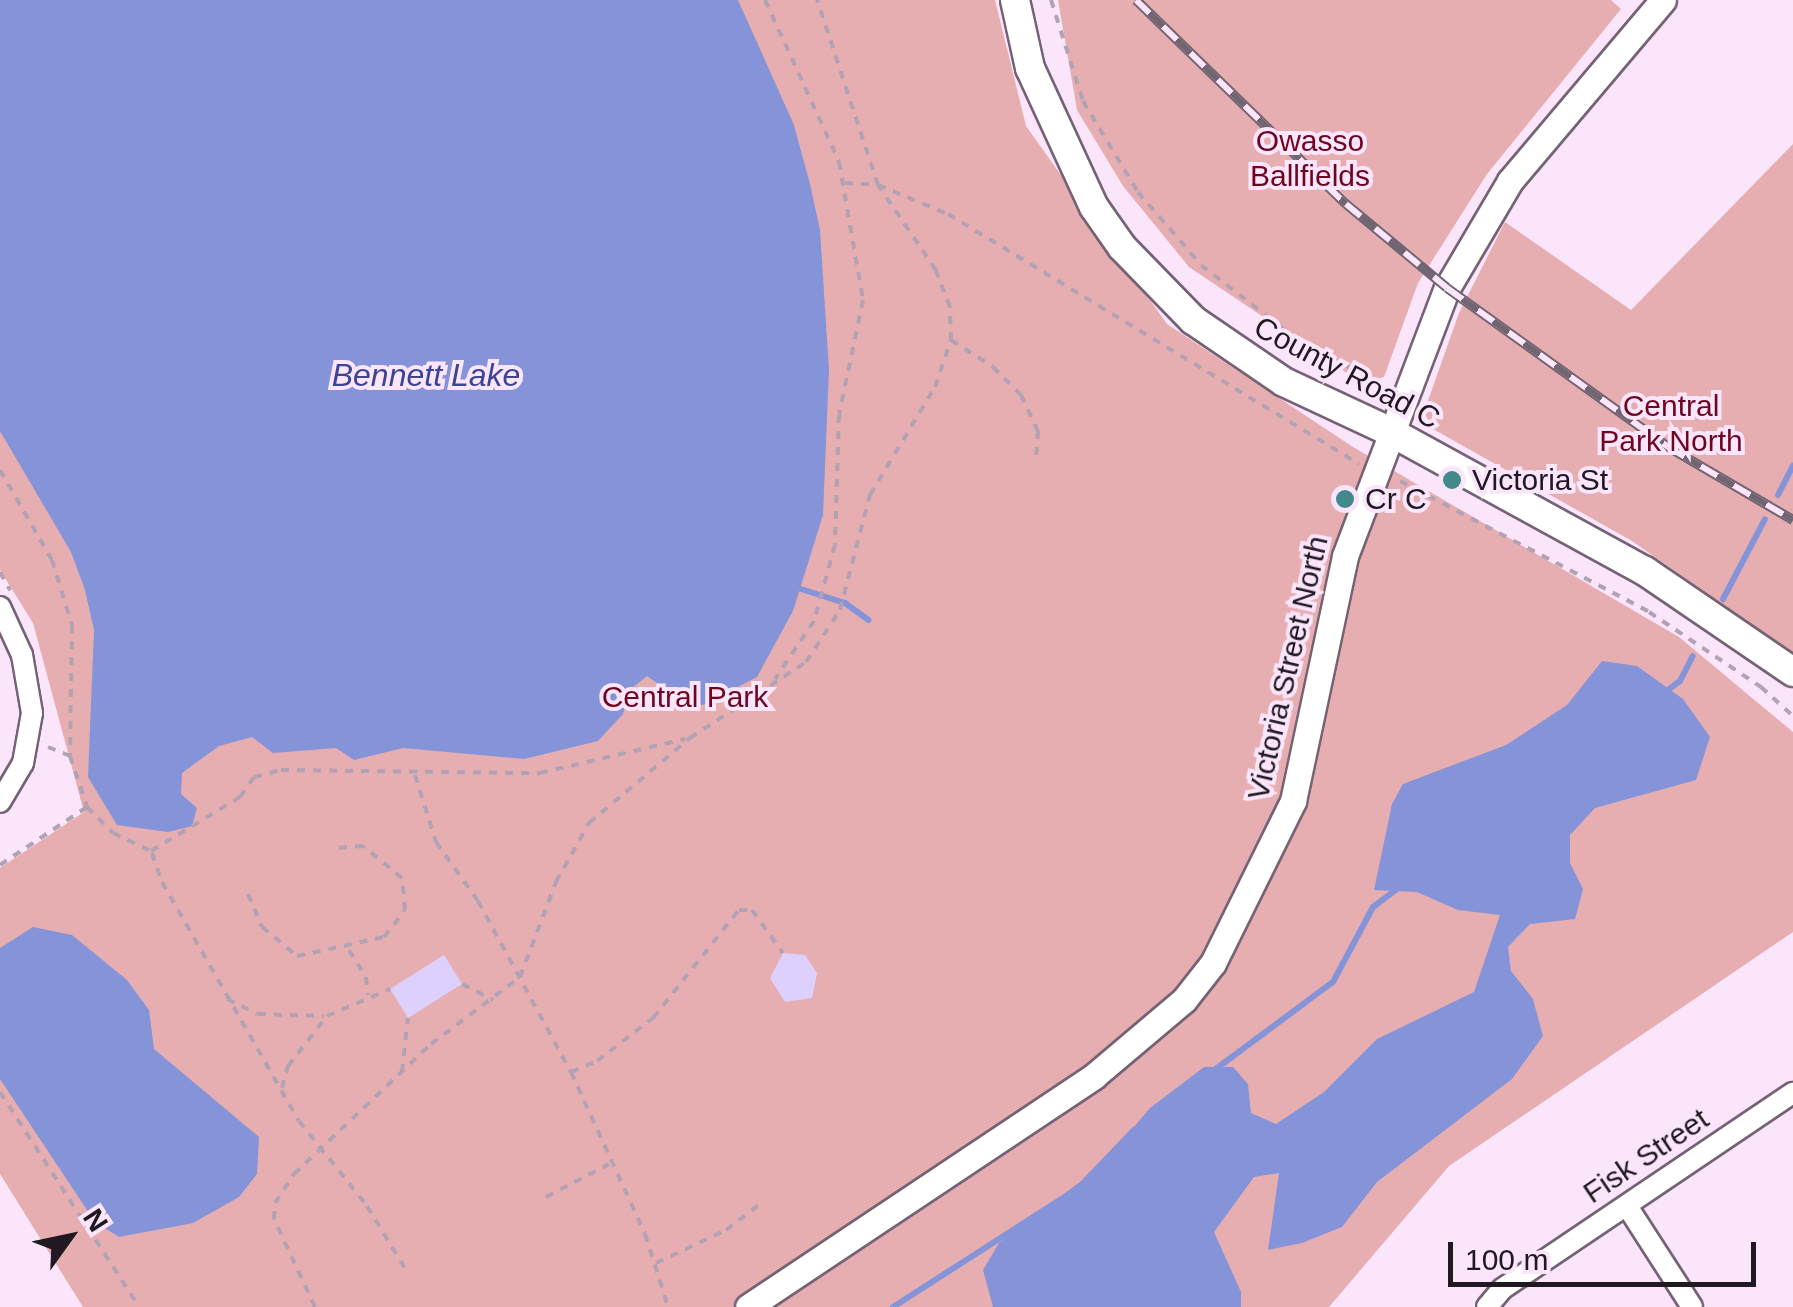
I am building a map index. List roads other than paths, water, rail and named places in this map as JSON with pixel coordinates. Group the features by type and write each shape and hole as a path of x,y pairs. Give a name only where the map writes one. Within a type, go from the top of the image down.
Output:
{"main road":[{"name":"County Road C","path":"1016,0 1030,68 1061,144 1122,247 1230,349 1284,382 1390,430 1645,571 1793,672"}],"street":[{"name":"Victoria Street North","path":"748,1307 1094,1076 1184,1000 1213,963 1293,801 1329,616 1390,430 1447,288 1482,223 1586,83 1663,0"},
{"path":"0,607 22,656 32,713 23,763 0,802"},
{"name":"Fisk Street","path":"1487,1307 1502,1289 1793,1093"},
{"path":"1626,1206 1692,1307"}],"water":[{"name":"Bennett Lake","path":"0,0 738,0 794,125 810,184 820,230 829,370 823,515 793,611 757,677 703,705 684,702 647,676 630,690 623,714 598,741 524,759 403,748 354,760 336,748 273,753 252,737 219,746 182,773 181,794 197,808 192,826 168,832 117,825 88,777 94,630 85,590 71,552 0,431"},
{"path":"1602,661 1637,666 1683,699 1710,737 1696,780 1595,808 1570,835 1570,863 1583,889 1575,919 1530,924 1508,947 1511,971 1533,999 1543,1036 1512,1079 1377,1182 1342,1227 1302,1243 1268,1250 1279,1173 1254,1177 1214,1232 1241,1292 1241,1307 993,1307 983,1270 999,1243 1101,1166 1150,1108 1204,1067 1233,1067 1248,1084 1251,1113 1276,1124 1324,1092 1377,1039 1474,992 1500,915 1458,910 1417,892 1374,890 1392,804 1403,784 1506,745 1567,705"},
{"path":"33,927 72,935 127,980 149,1010 154,1049 259,1137 257,1174 239,1197 193,1223 119,1237 95,1222 0,1079 0,948"}],"waterway":[{"path":"1778,495 1793,466"},
{"path":"1723,599 1765,519"},
{"path":"801,589 845,603 868,620"},
{"path":"1664,693 1680,681 1693,656"},
{"path":"1213,1071 1333,982 1373,907 1400,887"},
{"path":"1085,1181 1135,1129"},
{"path":"893,1307 1072,1192"}],"railway":[{"path":"1136,0 1346,204 1447,288 1668,447 1793,520"}],"place":[{"name":"Victoria St","path":"1452,480"},
{"name":"Cr C","path":"1345,499"}],"park label":[{"name":"Owasso Ballfields","path":"1310,158"},
{"name":"Central Park North","path":"1671,423"},
{"name":"Central Park","path":"685,697"}]}
